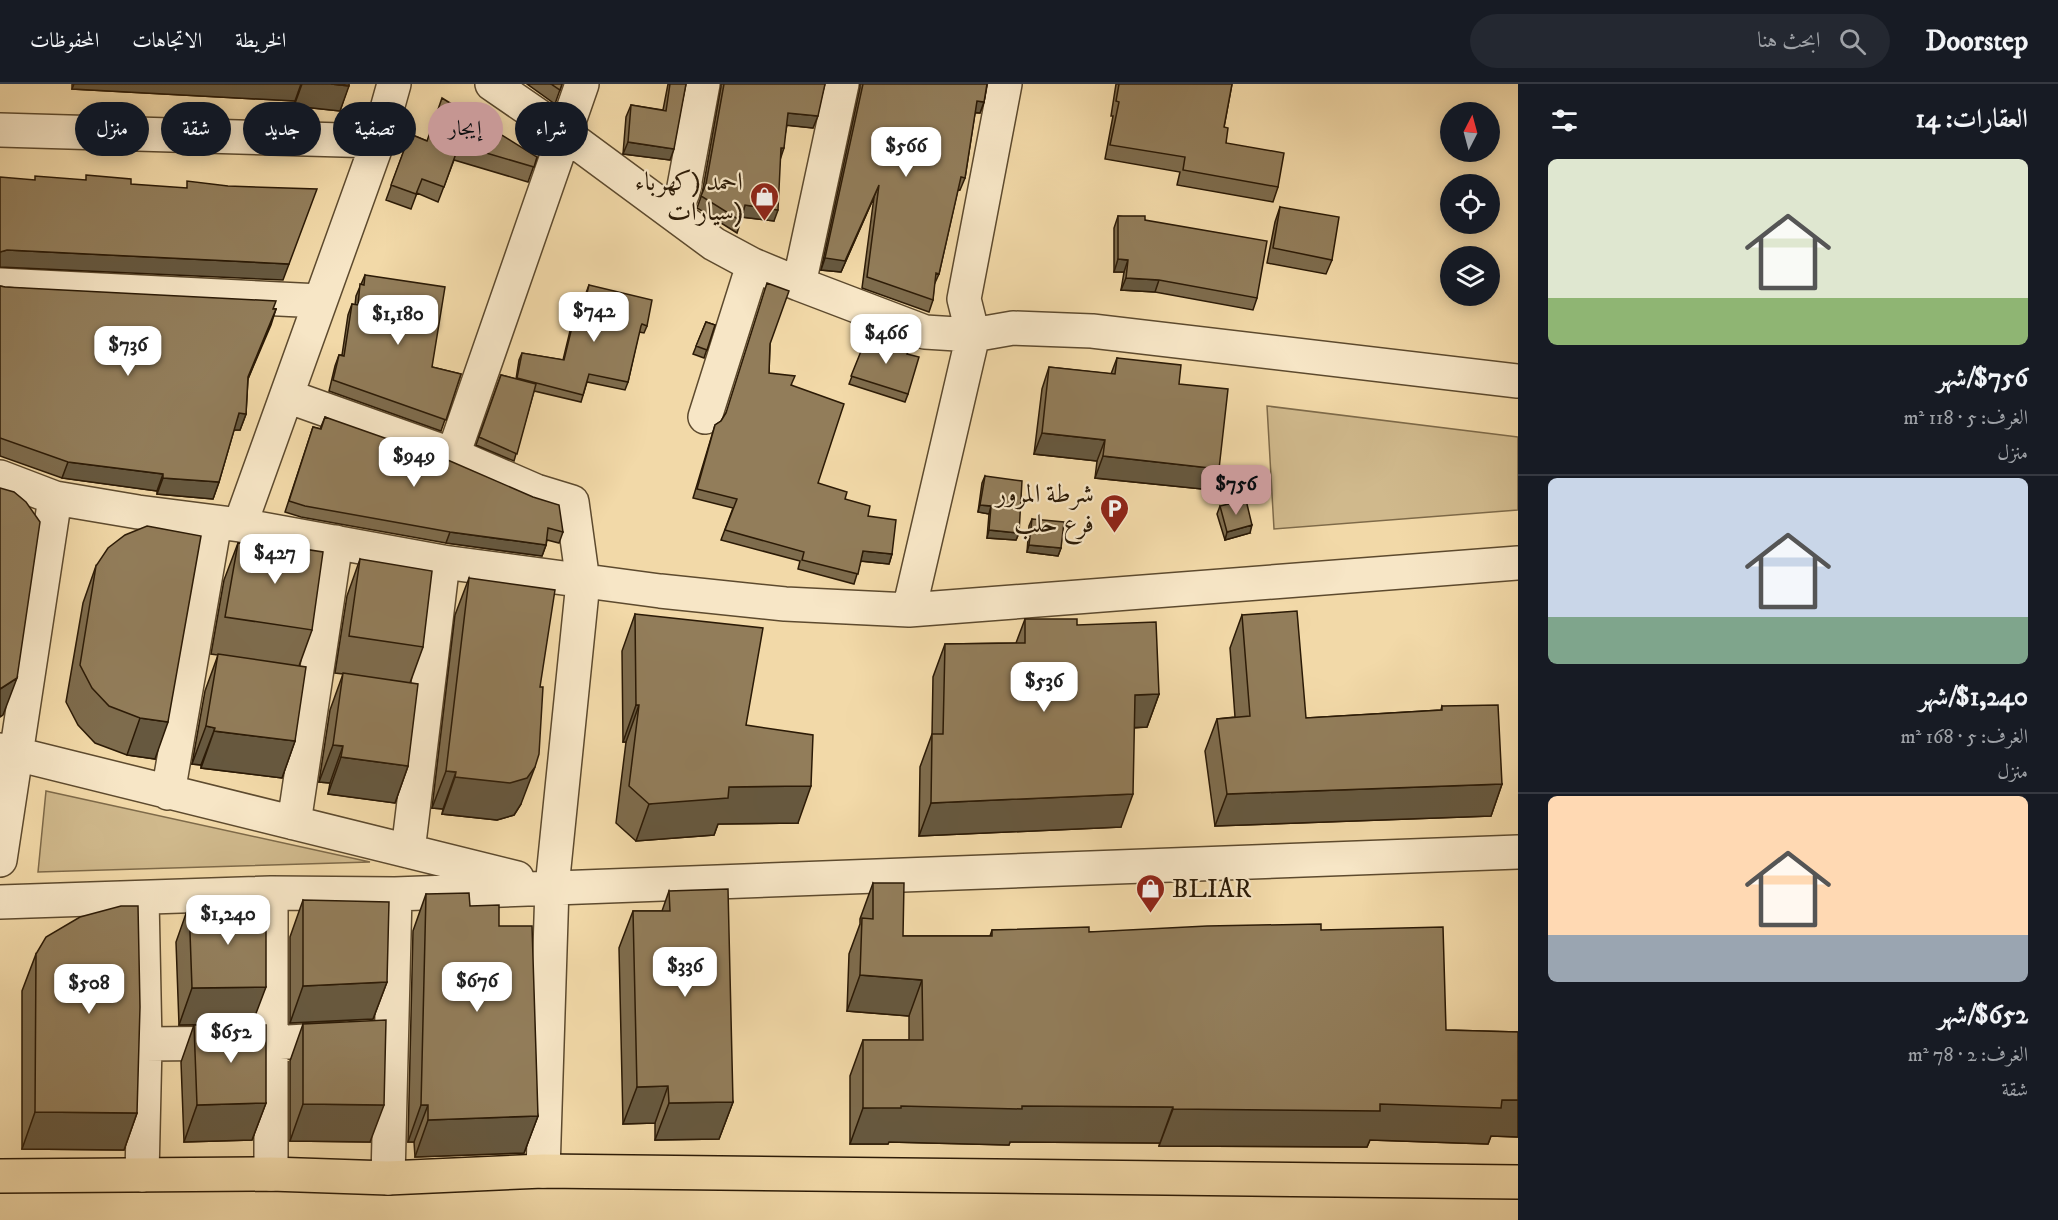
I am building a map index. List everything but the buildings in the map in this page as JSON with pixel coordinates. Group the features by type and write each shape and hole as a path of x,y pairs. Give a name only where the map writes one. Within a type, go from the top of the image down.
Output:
{"main road":[{"path":"0,1176 271,1174 388,1178 543,1171 1518,1182"}],"street":[{"path":"389,102 394,84"},
{"path":"492,84 518,102"},
{"path":"576,102 582,84"},
{"path":"674,213 683,192 703,84"},
{"path":"799,284 842,84"},
{"path":"909,610 974,336 964,299 1005,84"},
{"path":"0,130 333,140"},
{"path":"588,151 714,244 753,265 925,332 974,336 1013,328 1092,331 1518,381"},
{"path":"168,793 189,670 228,524 286,396 373,156"},
{"path":"453,455 557,156"},
{"path":"705,417 753,265"},
{"path":"0,285 320,301"},
{"path":"286,396 453,455 536,491 572,502 583,582 552,887 543,1171"},
{"path":"0,477 55,498 228,524 443,562 583,582 785,604 909,610 1518,563"},
{"path":"0,860 8,753 55,498"},
{"path":"294,823 336,542"},
{"path":"408,851 443,562"},
{"path":"189,670 224,675"},
{"path":"280,684 348,694"},
{"path":"392,700 425,705"},
{"path":"8,753 552,887"},
{"path":"0,902 270,893 395,894 1518,852"},
{"path":"270,893 271,1174"},
{"path":"388,1178 395,894"},
{"path":"142,898 145,1044 142,1175"},
{"path":"145,1044 271,1043 390,1037"}],"shaded area":[{"path":"1267,406 1518,437 1518,510 1274,529"},
{"path":"46,791 370,862 38,872"}],"place":[{"name":"احمد (كهرباء سيارات)","path":"764,222"},
{"name":"شرطة المرور فرع حلب","path":"1115,534"},
{"name":"BLIAR","path":"1151,914"}]}
